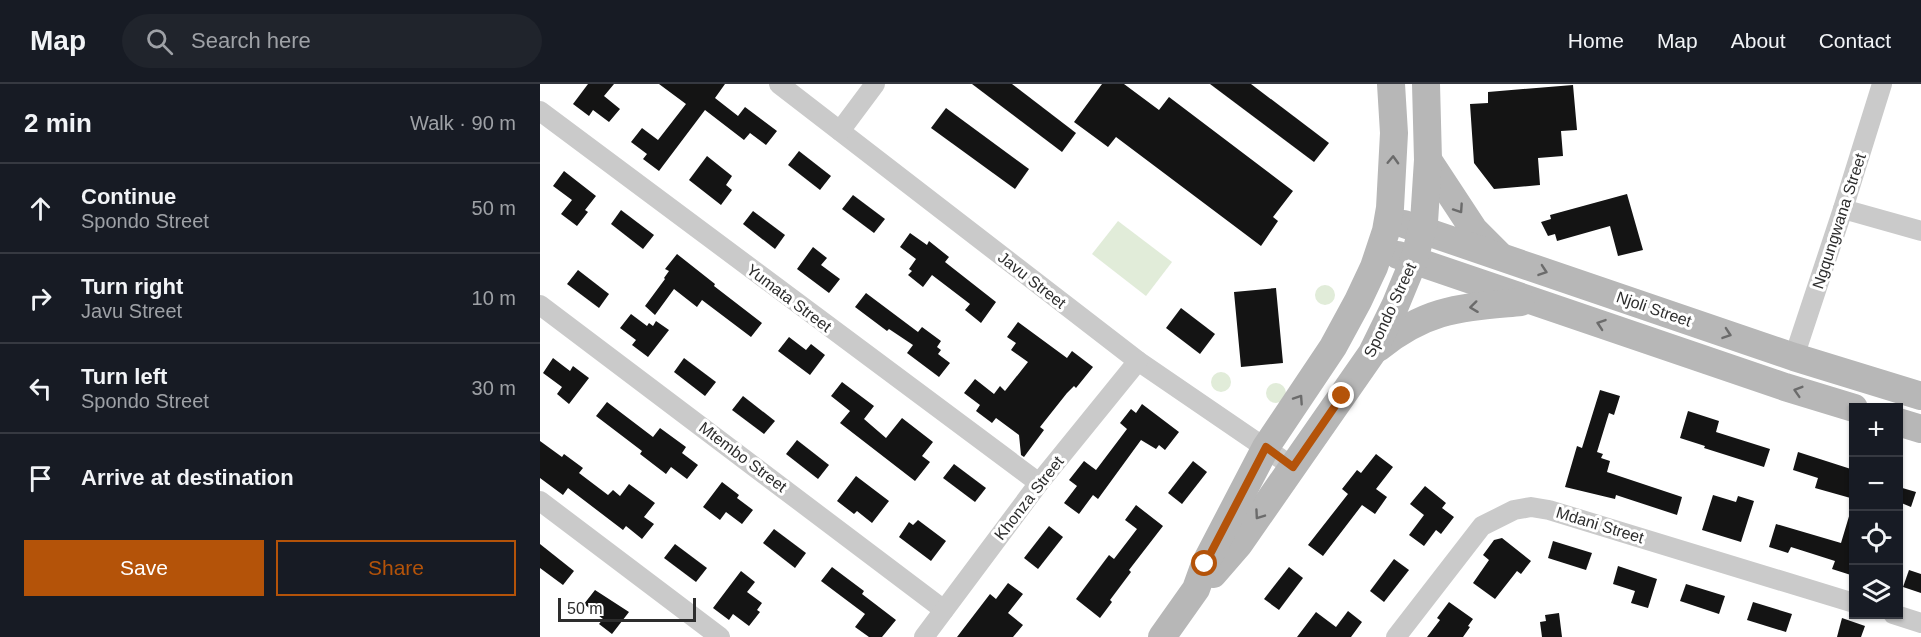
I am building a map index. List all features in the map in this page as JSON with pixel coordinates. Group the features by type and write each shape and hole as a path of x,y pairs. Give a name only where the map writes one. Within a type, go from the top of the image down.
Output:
{"main road":[{"name":"Spondo Street","path":"1196,589 1205,564 1266,447 1333,347 1374,267 1388,219 1394,154 1391,84"},
{"name":"Spondo Street","path":"1161,637 1196,589 1213,574 1239,544 1372,353 1395,306 1414,260 1422,230 1428,160 1426,84"},
{"path":"1428,160 1474,230 1500,256"},
{"name":"Njoli Street","path":"1388,219 1794,357 1921,396"},
{"name":"Njoli Street","path":"1380,248 1785,387 1849,406"},
{"path":"1372,353 1400,331 1434,314 1470,307 1532,301"},
{"path":"1903,423 1921,429"}],"street":[{"name":"Javu Street","path":"779,84 1138,361 1293,467"},
{"path":"840,131 875,84"},
{"name":"Ngqungwana Street","path":"1794,357 1844,209 1882,84"},
{"name":"Yumata Street","path":"540,111 1039,483"},
{"path":"1844,209 1921,231"},
{"name":"Mtembo Street","path":"540,305 944,610"},
{"name":"Khonza Street","path":"924,637 1039,483 1138,361"},
{"path":"540,501 720,637"},
{"name":"Mdani Street","path":"1395,637 1482,526 1514,510 1531,507 1549,510 1849,601"},
{"path":"1903,618 1921,623"}],"green space":[{"path":"1118,221 1172,262 1146,296 1092,254"},
{"path":"1321,285 1329,285 1335,291 1335,299 1329,305 1321,305 1315,299 1315,291"},
{"path":"1217,372 1225,372 1231,378 1231,386 1225,392 1217,392 1211,386 1211,378"},
{"path":"1272,383 1280,383 1286,389 1286,397 1280,403 1272,403 1266,397 1266,389"}],"building":[{"path":"588,84 614,84 604,96 620,109 609,122 593,110 589,116 573,104"},
{"path":"659,84 725,84 715,98 738,116 745,107 777,131 766,145 750,133 744,140 705,110 659,171 643,159 647,154 631,142 642,128 658,140 686,104"},
{"path":"972,84 1012,84 1076,133 1062,152"},
{"path":"1102,84 1124,84 1159,110 1169,97 1293,191 1273,217 1278,221 1261,246 1116,137 1108,147 1074,122"},
{"path":"1210,84 1251,84 1329,143 1314,162"},
{"path":"1573,85 1577,130 1561,131 1563,156 1538,158 1540,185 1494,189 1474,163 1470,104 1488,103 1488,92"},
{"path":"946,108 1029,169 1015,189 931,128"},
{"path":"799,151 831,176 820,190 788,165"},
{"path":"707,156 732,176 726,185 732,190 721,205 689,180"},
{"path":"564,171 596,196 585,210 588,212 577,226 561,214 572,200 553,186"},
{"path":"1627,194 1643,250 1618,256 1610,226 1557,241 1555,234 1548,236 1541,222 1551,219 1550,215"},
{"path":"853,195 885,219 874,233 842,209"},
{"path":"621,210 654,235 643,249 611,224"},
{"path":"753,211 785,235 775,249 743,224"},
{"path":"910,233 927,245 929,241 949,257 945,262 996,302 981,323 965,310 970,304 932,275 923,287 908,275 916,259 900,247"},
{"path":"813,247 827,258 821,265 840,279 829,293 797,269"},
{"path":"677,254 762,323 751,337 702,300 697,307 674,289 655,315 645,306 665,279 669,271 665,269"},
{"path":"578,270 609,294 599,308 567,284"},
{"path":"1276,288 1283,363 1241,367 1234,292"},
{"path":"866,293 918,332 922,327 941,341 937,347 941,350 938,354 950,363 939,377 907,353 913,345 889,329 887,331 855,307"},
{"path":"1181,308 1215,334 1200,354 1166,328"},
{"path":"631,314 647,326 649,323 653,326 656,321 669,330 648,357 632,345 636,340 620,328"},
{"path":"1018,322 1067,358 1072,351 1093,367 1076,388 1074,386 1067,393 1040,427 1044,430 1024,457 1021,455 1019,435 996,418 992,423 976,411 980,405 964,393 975,379 994,394 1000,386 1005,391 1028,362 1011,350 1016,343 1007,337"},
{"path":"789,337 806,350 811,344 825,355 810,375 778,351"},
{"path":"553,358 570,371 573,366 589,378 569,404 557,394 562,387 543,373"},
{"path":"684,358 716,382 705,396 674,372"},
{"path":"842,382 874,406 864,419 886,438 902,418 933,442 922,456 930,462 915,481 840,423 850,411 831,396"},
{"path":"1600,390 1620,396 1614,415 1609,413 1597,452 1603,454 1601,458 1610,461 1607,472 1682,497 1677,515 1616,495 1615,499 1565,487 1577,446 1582,448"},
{"path":"743,396 775,421 764,434 732,410"},
{"path":"607,402 653,437 660,428 686,447 682,453 698,465 687,479 671,467 666,474 640,454 642,451 596,416"},
{"path":"1142,404 1179,432 1165,450 1159,445 1156,449 1141,440 1098,499 1093,495 1079,514 1064,503 1077,486 1069,480 1084,461 1096,470 1127,429 1120,423 1131,409 1136,413"},
{"path":"1688,411 1719,421 1716,432 1770,449 1764,467 1680,438"},
{"path":"797,440 829,465 818,479 786,454"},
{"path":"540,441 562,457 564,454 583,468 579,473 608,495 613,490 620,496 629,484 655,503 644,517 654,524 642,539 626,526 623,530 568,488 563,495 540,478"},
{"path":"1798,452 1849,468 1849,498 1815,488 1818,478 1793,470"},
{"path":"1376,454 1393,467 1376,489 1387,497 1375,514 1362,505 1323,556 1308,545 1348,494 1342,489 1357,470 1361,473"},
{"path":"1193,461 1207,472 1182,504 1168,493"},
{"path":"954,464 986,488 975,502 943,478"},
{"path":"856,476 889,501 872,523 857,511 854,514 837,501"},
{"path":"722,482 739,495 737,498 753,510 742,524 726,512 720,520 703,507"},
{"path":"1425,486 1446,503 1442,508 1454,517 1441,534 1436,530 1424,546 1409,535 1424,515 1410,504"},
{"path":"1903,488 1916,492 1911,507 1903,504"},
{"path":"1713,495 1736,502 1738,496 1754,501 1741,542 1702,530"},
{"path":"1136,505 1163,526 1129,570 1131,572 1100,618 1076,599 1109,555 1114,559 1137,529 1125,520"},
{"path":"1849,516 1849,574 1832,569 1835,561 1791,547 1788,553 1769,547 1776,524 1841,543"},
{"path":"918,520 946,541 931,561 899,537 909,522 913,525"},
{"path":"1049,526 1063,537 1038,569 1024,558"},
{"path":"774,529 806,553 795,568 763,543"},
{"path":"1502,538 1531,561 1521,574 1517,571 1495,599 1473,583 1489,560 1483,555 1494,540"},
{"path":"1553,541 1592,553 1586,570 1548,558"},
{"path":"540,544 574,571 563,585 540,568"},
{"path":"675,544 707,568 696,582 664,558"},
{"path":"1394,559 1409,570 1384,602 1370,591"},
{"path":"1618,566 1657,579 1648,608 1631,603 1635,591 1613,584"},
{"path":"832,567 864,591 862,594 896,620 882,637 869,637 855,627 865,614 821,581"},
{"path":"1289,567 1303,578 1279,610 1264,599"},
{"path":"1909,570 1921,574 1921,593 1903,587"},
{"path":"741,571 755,582 747,592 762,603 757,610 760,612 749,626 733,614 729,620 713,608"},
{"path":"1008,583 1023,594 1008,613 1023,625 1013,637 957,637 990,594 996,599"},
{"path":"1686,584 1725,596 1719,614 1680,601"},
{"path":"595,590 629,612 612,634 599,624 603,619 584,604"},
{"path":"1449,602 1473,619 1468,626 1470,627 1463,637 1427,637 1440,620 1437,618"},
{"path":"1753,602 1792,614 1786,632 1747,620"},
{"path":"1348,611 1362,622 1351,637 1297,637 1316,612 1336,627"},
{"path":"1559,613 1562,637 1542,637 1540,622 1546,621 1545,615"},
{"path":"1842,618 1865,626 1861,637 1837,637"}],"route":[{"path":"1205,564 1266,447 1293,467 1342,396"}]}
